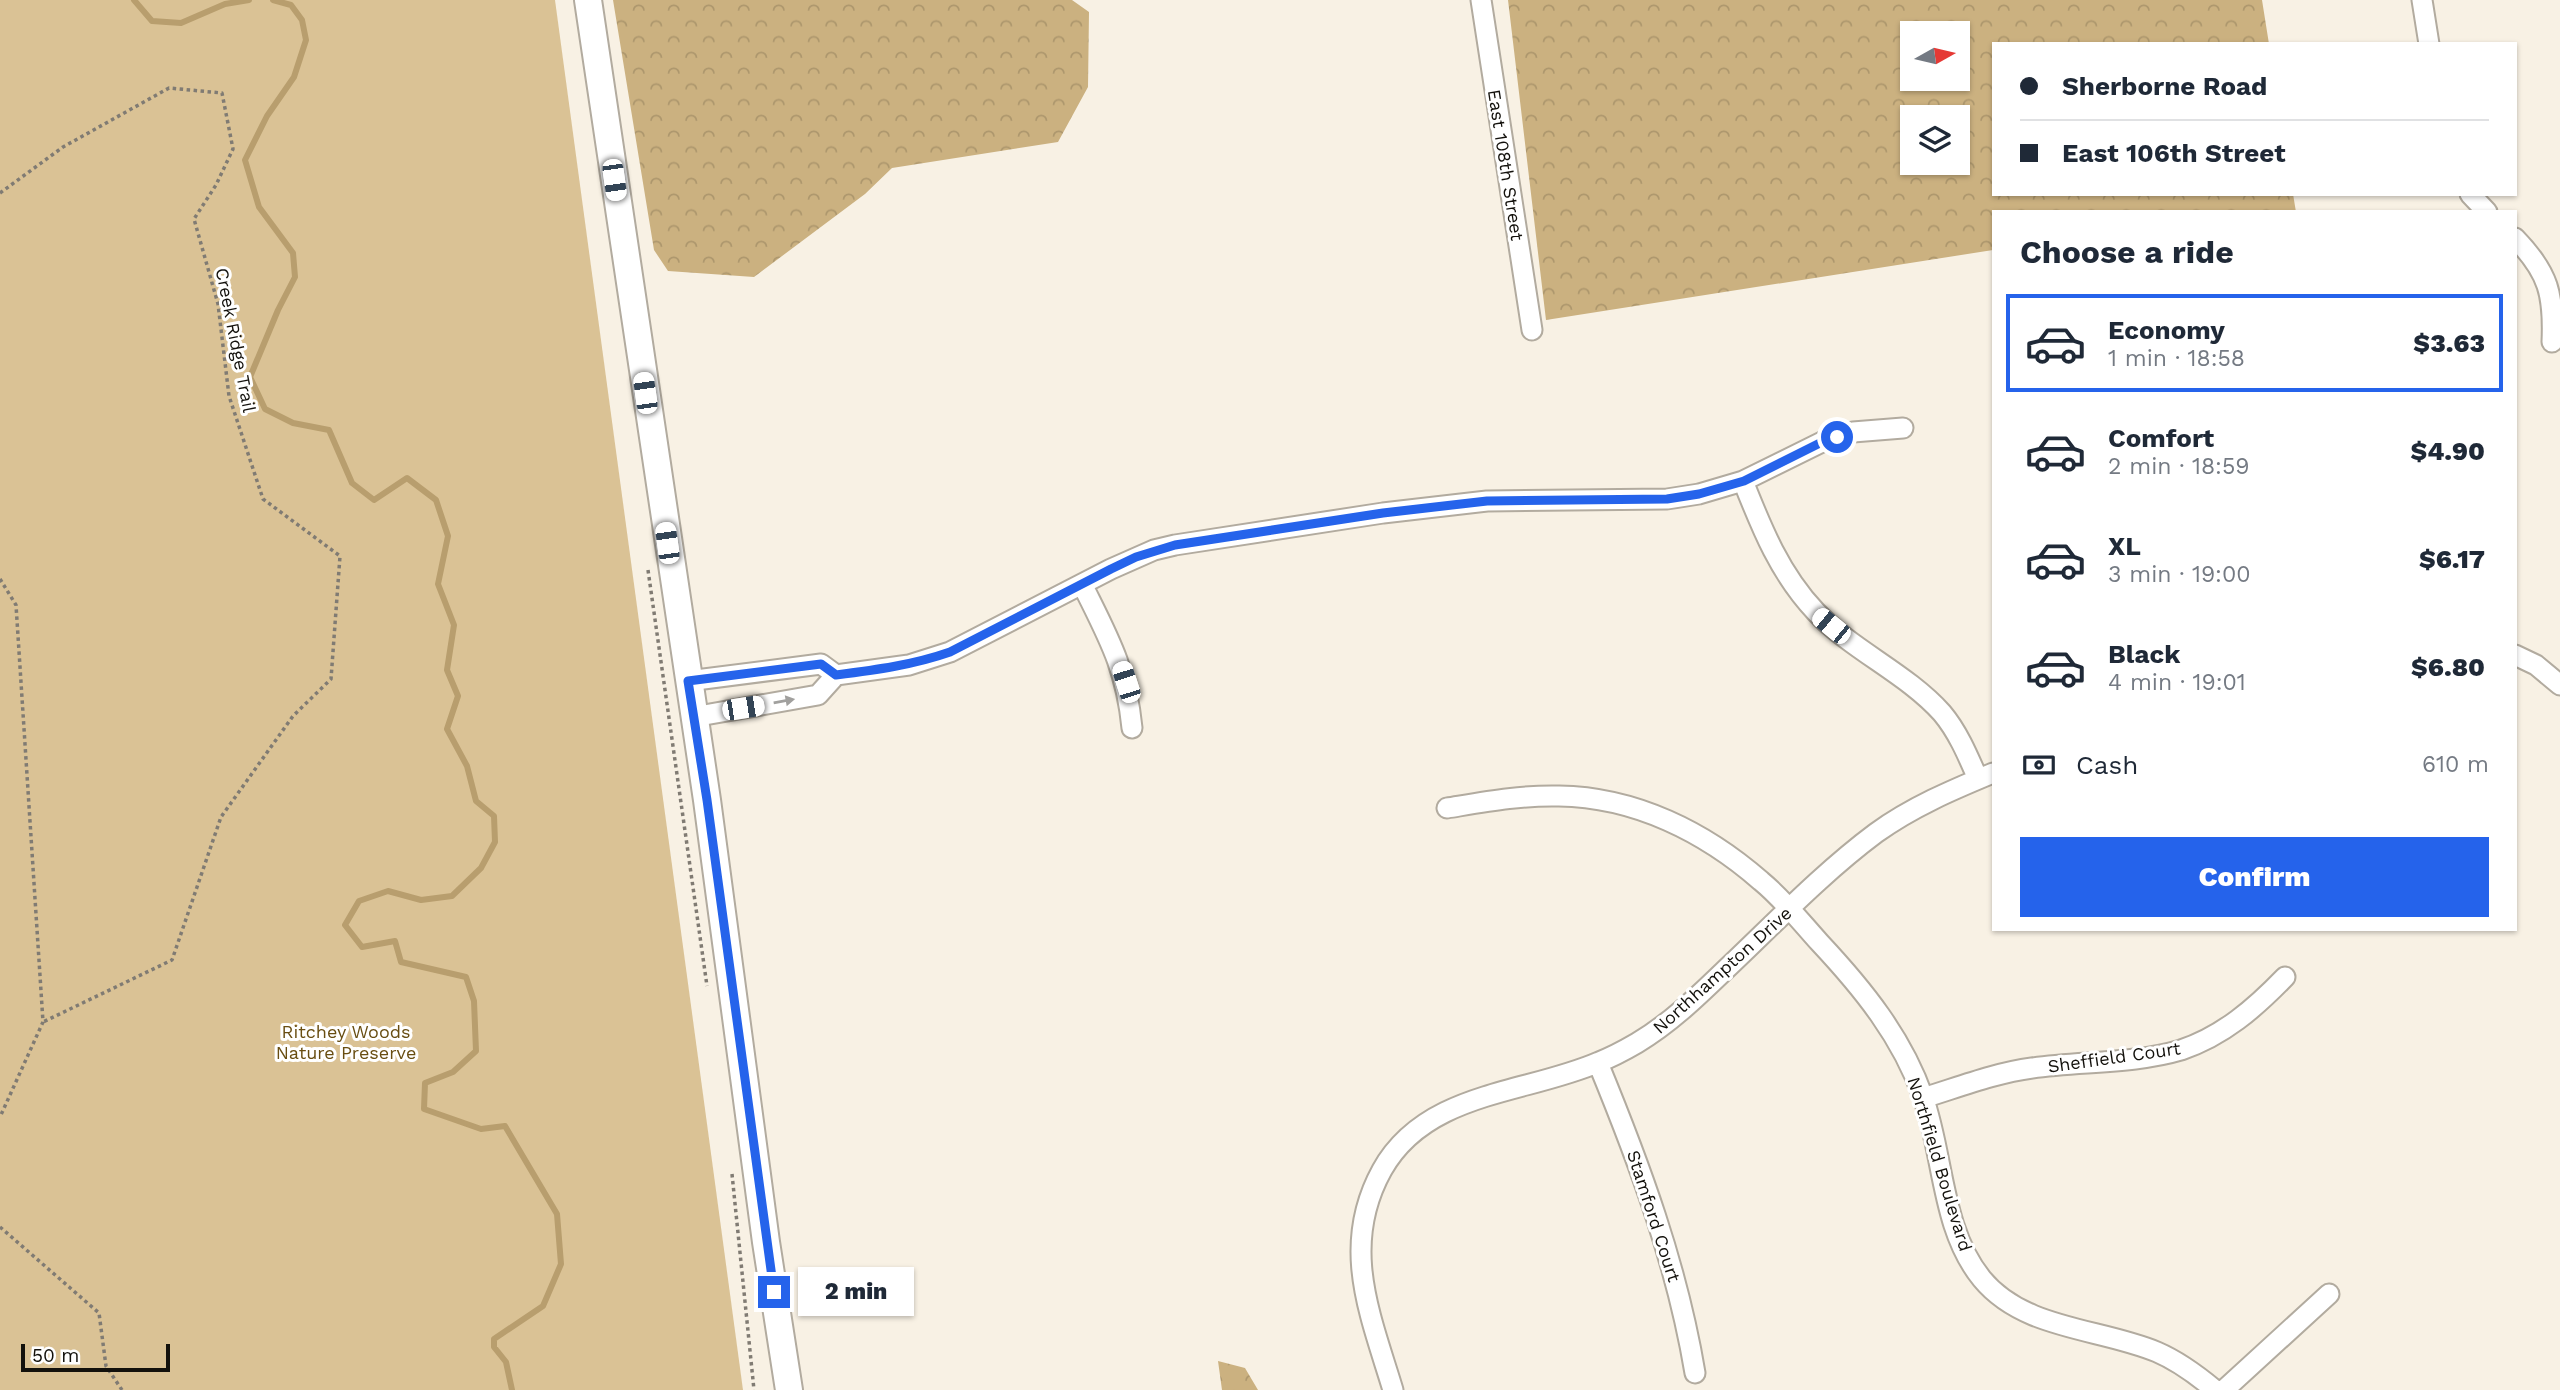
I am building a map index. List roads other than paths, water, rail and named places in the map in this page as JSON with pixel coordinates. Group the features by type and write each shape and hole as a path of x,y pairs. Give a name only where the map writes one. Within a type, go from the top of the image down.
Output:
{"main road":[{"path":"588,0 707,800 766,1242 789,1390"}],"street":[{"name":"East 108th Street","path":"1480,0 1532,330"},
{"path":"2422,0 2429,42"},
{"path":"2472,196 2485,210"},
{"path":"2517,240 2538,266 2548,286 2553,306 2552,342"},
{"path":"693,716 818,695 836,675 909,665 950,652 1136,557 1175,545 1383,513 1487,501 1667,499 1699,494 1744,481 1822,442 1853,432 1903,428"},
{"path":"1744,481 1770,549 1804,599 1844,636 1927,698 1956,733 1985,776"},
{"path":"1082,584 1119,661 1126,682 1132,728"},
{"path":"2517,655 2536,665 2560,685"},
{"path":"688,681 821,664 836,675"},
{"name":"Northhampton Drive","path":"1393,1390 1366,1302 1360,1256 1361,1236 1368,1206 1383,1169 1407,1139 1439,1115 1475,1100 1598,1063 1638,1042 1665,1024 1875,834 1917,807 1985,776"},
{"name":"Northfield Boulevard","path":"1447,808 1515,798 1581,797 1665,818 1723,850 1791,909 1876,1008 1896,1039 1923,1098 1958,1237 1974,1269 1996,1293 2025,1311 2157,1352 2187,1369 2215,1390"},
{"name":"Sheffield Court","path":"1923,1098 2029,1068 2136,1058 2179,1050 2230,1026 2260,1003 2285,977"},
{"name":"Stamford Court","path":"1598,1063 1662,1231 1681,1301 1695,1374"},
{"path":"2224,1390 2329,1294"}],"waterway":[{"path":"134,0 152,21 181,23 225,4 249,0"},
{"path":"273,0 291,5 302,20 306,40 294,77 267,116 245,160 259,207 293,253 295,277 250,377 265,409 293,423 329,430 352,483 374,500 407,478 436,500 448,536 438,584 454,625 447,670 458,696 447,729 467,766 476,801 494,816 495,842 481,868 452,896 421,900 388,891 359,901 345,925 362,947 395,941 401,962 466,977 474,1001 476,1051 453,1072 425,1083 424,1109 481,1129 505,1126 557,1214 561,1264 543,1306 494,1339 494,1347 506,1362 512,1390"}],"park label":[{"name":"Ritchey Woods Nature Preserve","path":"346,1041"}]}
